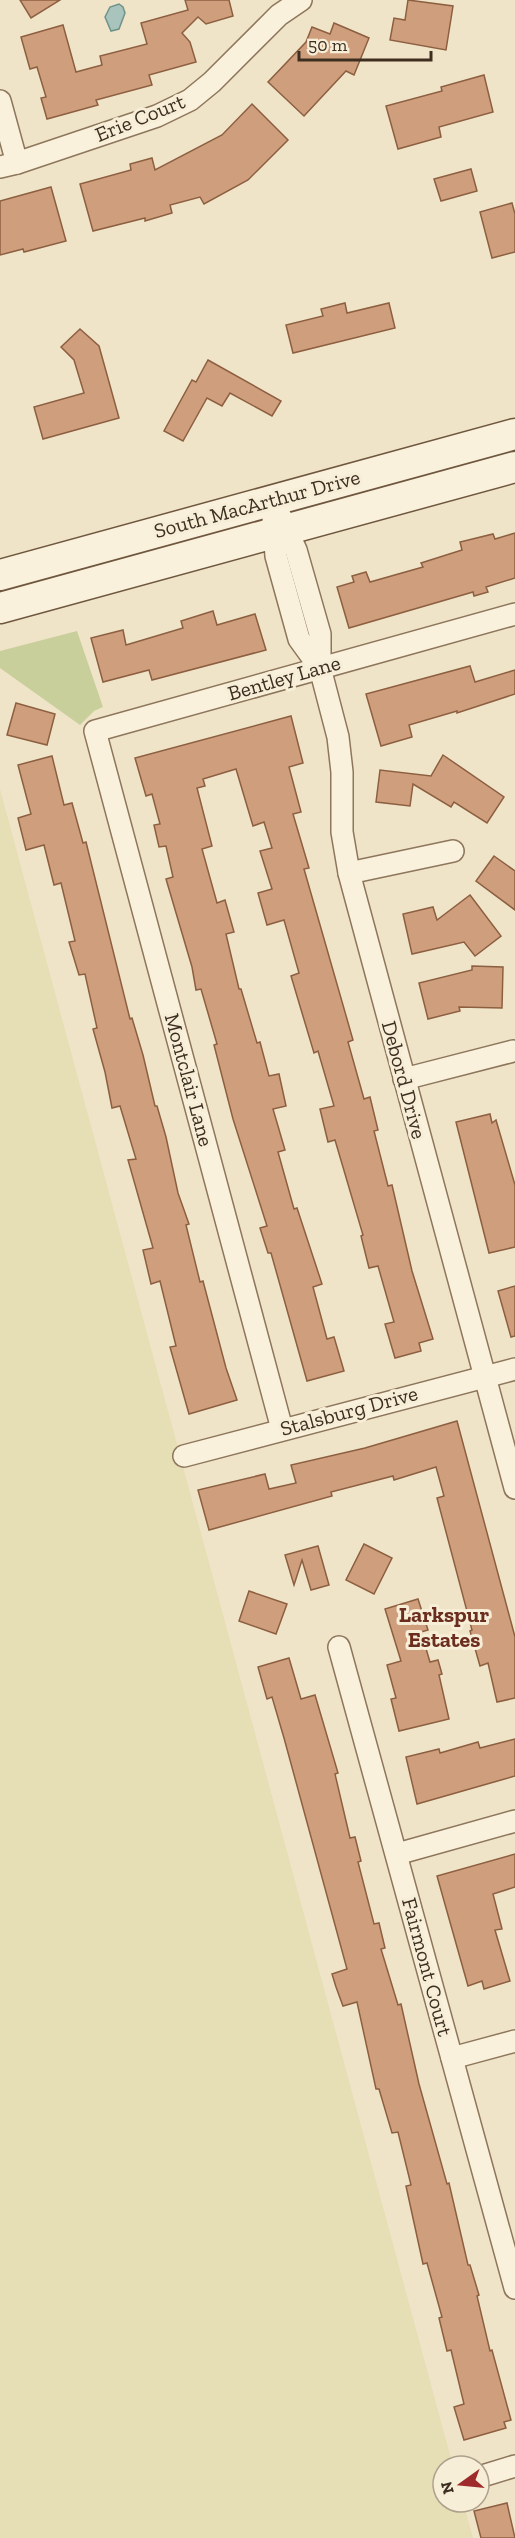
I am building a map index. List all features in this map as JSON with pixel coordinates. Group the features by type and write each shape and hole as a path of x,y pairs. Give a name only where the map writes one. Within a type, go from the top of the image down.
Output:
{"main road":[{"name":"South MacArthur Drive","path":"0,575 515,434"},
{"name":"South MacArthur Drive","path":"0,608 515,467"}],"street":[{"name":"Erie Court","path":"9,165 157,116 190,100 279,15 301,0"},
{"path":"0,101 9,165"},
{"name":"Debord Drive","path":"272,501 280,532 276,556 299,639 320,668 338,737 342,772 342,832 349,873 515,1488"},
{"name":"Bentley Lane","path":"95,731 515,614"},
{"name":"Montclair Lane","path":"95,731 282,1429"},
{"path":"349,873 453,851"},
{"path":"404,1079 513,1051"},
{"name":"Stalsburg Drive","path":"184,1456 515,1369"},
{"name":"Fairmont Court","path":"339,1647 452,2058 511,2260 515,2288"},
{"path":"396,1854 515,1821"},
{"path":"452,2058 515,2041"},
{"path":"491,2473 515,2466"}],"shaded area":[{"path":"0,789 450,2454 431,2454 431,2514 466,2514 473,2538 0,2538"}],"green space":[{"path":"77,631 103,707 94,711 80,725 0,668 0,651"}],"water":[{"path":"119,4 125,13 119,29 111,31 105,17 110,7"}],"building":[{"path":"20,0 60,0 31,18"},
{"path":"185,0 229,0 233,16 206,24 198,17 182,33 190,42 196,62 149,75 152,85 96,100 98,105 47,119 41,98 46,97 37,67 30,69 21,37 63,25 76,72 102,65 100,56 147,44 141,23 188,10"},
{"path":"408,0 453,6 446,50 390,40 394,18 405,20"},
{"path":"334,23 369,38 354,75 346,71 304,116 268,82 306,42 312,27 330,34"},
{"path":"484,75 493,112 439,127 441,137 398,149 386,106 442,91 441,87"},
{"path":"252,104 288,140 248,180 204,204 200,197 170,205 172,213 145,221 145,218 93,231 80,184 131,170 130,164 152,158 155,170 222,135"},
{"path":"471,169 477,191 441,201 434,179"},
{"path":"51,187 66,241 24,252 23,249 0,255 0,201"},
{"path":"512,203 515,214 515,252 492,258 480,212"},
{"path":"345,303 347,313 389,303 395,328 293,353 286,325 323,316 321,309"},
{"path":"80,329 99,346 119,418 43,439 34,407 84,393 74,360 61,347"},
{"path":"208,360 281,401 272,416 230,393 222,406 207,398 183,441 164,431 192,380 196,382"},
{"path":"515,533 515,578 486,587 488,592 474,596 473,592 349,628 337,587 354,582 352,576 366,572 370,582 423,567 421,563 462,550 460,542 493,534 495,539"},
{"path":"213,611 217,625 255,614 266,650 152,680 149,670 103,682 91,638 123,630 126,645 183,628 181,621"},
{"path":"470,666 475,682 515,670 515,694 457,713 457,711 409,725 412,737 381,746 366,694"},
{"path":"16,703 55,714 47,745 7,735"},
{"path":"291,716 303,763 289,767 301,812 293,814 309,868 304,869 353,1040 348,1042 364,1099 370,1097 378,1130 374,1131 388,1186 392,1185 412,1271 433,1339 419,1343 421,1351 395,1358 385,1324 394,1322 378,1266 369,1268 361,1236 363,1235 335,1140 328,1142 320,1109 334,1106 318,1051 314,1053 291,976 299,973 284,920 267,925 258,893 272,889 260,851 272,848 264,822 253,826 236,769 203,779 205,786 197,788 212,846 202,849 217,903 225,900 234,932 226,934 239,989 241,989 257,1043 260,1042 269,1076 279,1074 286,1106 273,1109 285,1150 278,1152 294,1209 297,1208 322,1284 313,1287 327,1339 334,1337 344,1371 307,1381 271,1253 268,1253 260,1228 267,1226 233,1119 214,1045 217,1044 201,989 196,990 192,967 166,879 173,877 166,846 159,847 154,825 160,824 152,794 146,796 135,758"},
{"path":"443,755 504,797 487,823 454,802 451,807 413,784 410,806 376,802 380,770 431,776"},
{"path":"52,756 64,805 72,803 83,843 86,842 130,1019 132,1018 143,1055 155,1106 157,1106 166,1137 178,1193 189,1224 186,1225 200,1282 203,1281 237,1400 189,1414 170,1347 176,1346 160,1281 151,1284 143,1250 153,1248 128,1160 136,1159 120,1106 112,1108 93,1029 97,1028 85,974 79,975 69,942 75,941 61,883 54,885 44,845 26,850 18,818 31,814 18,765"},
{"path":"494,856 515,871 515,910 476,881"},
{"path":"470,895 501,936 475,956 464,942 412,954 403,914 433,907 437,920"},
{"path":"472,966 503,967 502,1008 459,1007 460,1011 428,1019 419,983 472,970"},
{"path":"490,1114 492,1123 496,1120 515,1185 515,1247 489,1253 456,1122"},
{"path":"515,1286 515,1336 511,1337 498,1291"},
{"path":"457,1421 515,1637 515,1698 497,1702 488,1663 480,1666 470,1631 472,1630 437,1498 444,1496 436,1467 394,1480 393,1476 331,1492 332,1496 209,1530 198,1490 265,1474 269,1489 296,1483 291,1465 365,1448"},
{"path":"364,1544 392,1558 374,1594 346,1580"},
{"path":"318,1546 329,1585 311,1590 302,1560 294,1585 285,1555"},
{"path":"249,1591 287,1604 276,1634 239,1621"},
{"path":"418,1599 428,1630 421,1632 430,1662 438,1660 449,1719 399,1731 391,1699 396,1698 387,1665 401,1661 385,1609"},
{"path":"289,1658 301,1699 315,1695 338,1773 335,1774 350,1838 355,1837 361,1861 358,1862 374,1924 379,1923 385,1948 381,1949 398,2005 401,2004 419,2084 447,2184 449,2183 468,2265 470,2265 479,2295 477,2296 490,2351 492,2350 511,2420 504,2422 506,2428 464,2440 454,2407 464,2404 451,2350 447,2351 439,2318 442,2317 427,2263 423,2264 406,2186 411,2185 398,2132 392,2133 379,2089 376,2089 357,2002 343,2006 332,1974 347,1969 272,1697 267,1699 258,1667"},
{"path":"515,1739 515,1776 417,1804 406,1757 439,1749 440,1753 478,1742 480,1748"},
{"path":"515,1854 515,1887 493,1894 502,1929 495,1930 510,1981 484,1989 482,1981 468,1986 437,1876"},
{"path":"507,2503 515,2538 481,2538 475,2514 491,2514 491,2507"}],"district":[{"name":"Larkspur Estates","path":"444,1626"}]}
